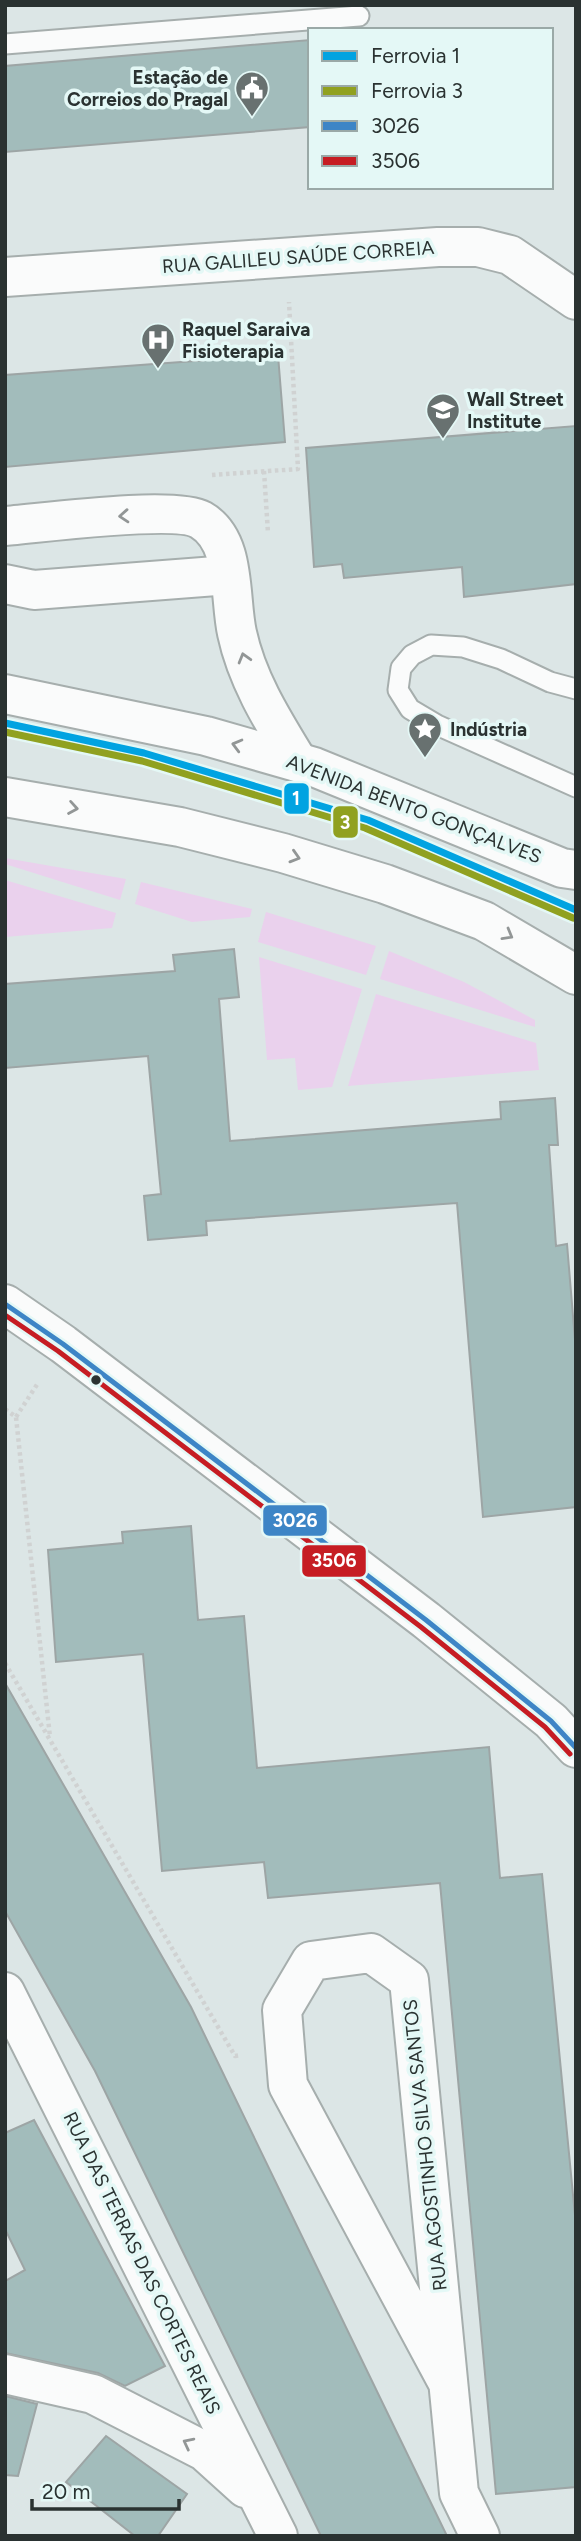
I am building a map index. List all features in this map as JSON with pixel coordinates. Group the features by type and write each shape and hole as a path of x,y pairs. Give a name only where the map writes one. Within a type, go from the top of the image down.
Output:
{"street":[{"name":"RUA GALILEU SAÚDE CORREIA","path":"5,277 438,247 478,247 510,255 576,300"},
{"path":"5,526 166,513 200,519 217,533 227,556 237,633 249,675 298,762"},
{"path":"5,584 34,590 229,575"},
{"name":"AVENIDA BENTO GONÇALVES","path":"5,694 206,736 298,762 562,867 576,870"},
{"path":"5,797 180,827 284,853 372,880 484,921 576,975"},
{"path":"5,1304 63,1344 426,1620 551,1721 576,1748"},
{"name":"RUA AGOSTINHO SILVA SANTOS","path":"448,2383 288,2085 282,2010 311,1961 371,1954 409,1980 459,2493 480,2536"},
{"name":"RUA DAS TERRAS DAS CORTES REAIS","path":"5,1992 278,2536"},
{"path":"5,2374 93,2394 204,2451 260,2501"}],"lane":[{"path":"5,44 359,16"},
{"path":"576,689 550,682 502,659 463,647 431,645 412,655 401,668 398,690 410,709 437,725 576,787"}],"path":[{"path":"268,535 264,471 298,469 287,259"},
{"path":"5,1409 16,1417 50,1739"},
{"path":"5,1662 235,2056 285,2049"}],"shaded area":[{"path":"5,858 126,879 120,900 5,864"},
{"path":"5,880 116,913 112,928 5,937"},
{"path":"141,882 252,909 250,917 192,922 135,904"},
{"path":"266,912 376,946 366,975 258,942"},
{"path":"389,951 464,982 535,1020 535,1027 380,979"},
{"path":"259,957 362,989 332,1087 298,1090 295,1058 267,1060"},
{"path":"376,994 536,1043 539,1070 348,1086"}],"building":[{"path":"308,40 308,127 5,152 5,66"},
{"path":"278,355 285,442 5,467 5,375"},
{"path":"576,426 576,584 464,597 462,567 344,578 342,564 314,567 306,448"},
{"path":"234,949 239,997 219,999 230,1141 501,1119 500,1102 555,1098 558,1145 549,1145 556,1246 567,1244 576,1352 576,1507 483,1517 457,1203 206,1221 207,1235 148,1240 144,1196 161,1194 148,1056 5,1068 5,984 175,971 173,955"},
{"path":"191,1526 198,1620 244,1616 257,1768 489,1747 500,1878 542,1874 576,2226 576,2487 496,2494 440,1883 268,1898 264,1862 162,1871 143,1654 56,1662 48,1550 123,1543 122,1532"},
{"path":"5,1683 191,2007 447,2536 321,2536 95,2071 5,1911"},
{"path":"34,2120 165,2366 125,2386 98,2373 5,2353 5,2281 25,2270 5,2229 5,2133"},
{"path":"5,2396 37,2404 18,2476 5,2475"},
{"path":"106,2436 187,2494 158,2536 135,2536 66,2482"}],"rail line":[{"name":"1","path":"5,723 144,753 368,820 576,910"},
{"name":"3","path":"5,732 142,761 365,828 573,918"}],"transit line":[{"name":"3026","path":"5,1304 63,1344 426,1620 551,1721 576,1748"},
{"name":"3506","path":"5,1315 58,1351 421,1627 545,1727 570,1754"}],"place":[{"name":"Estação de Correios do Pragal","path":"252,118"},
{"name":"Raquel Saraiva Fisioterapia","path":"158,370"},
{"name":"Wall Street Institute","path":"443,440"},
{"name":"Indústria","path":"425,759"}]}
